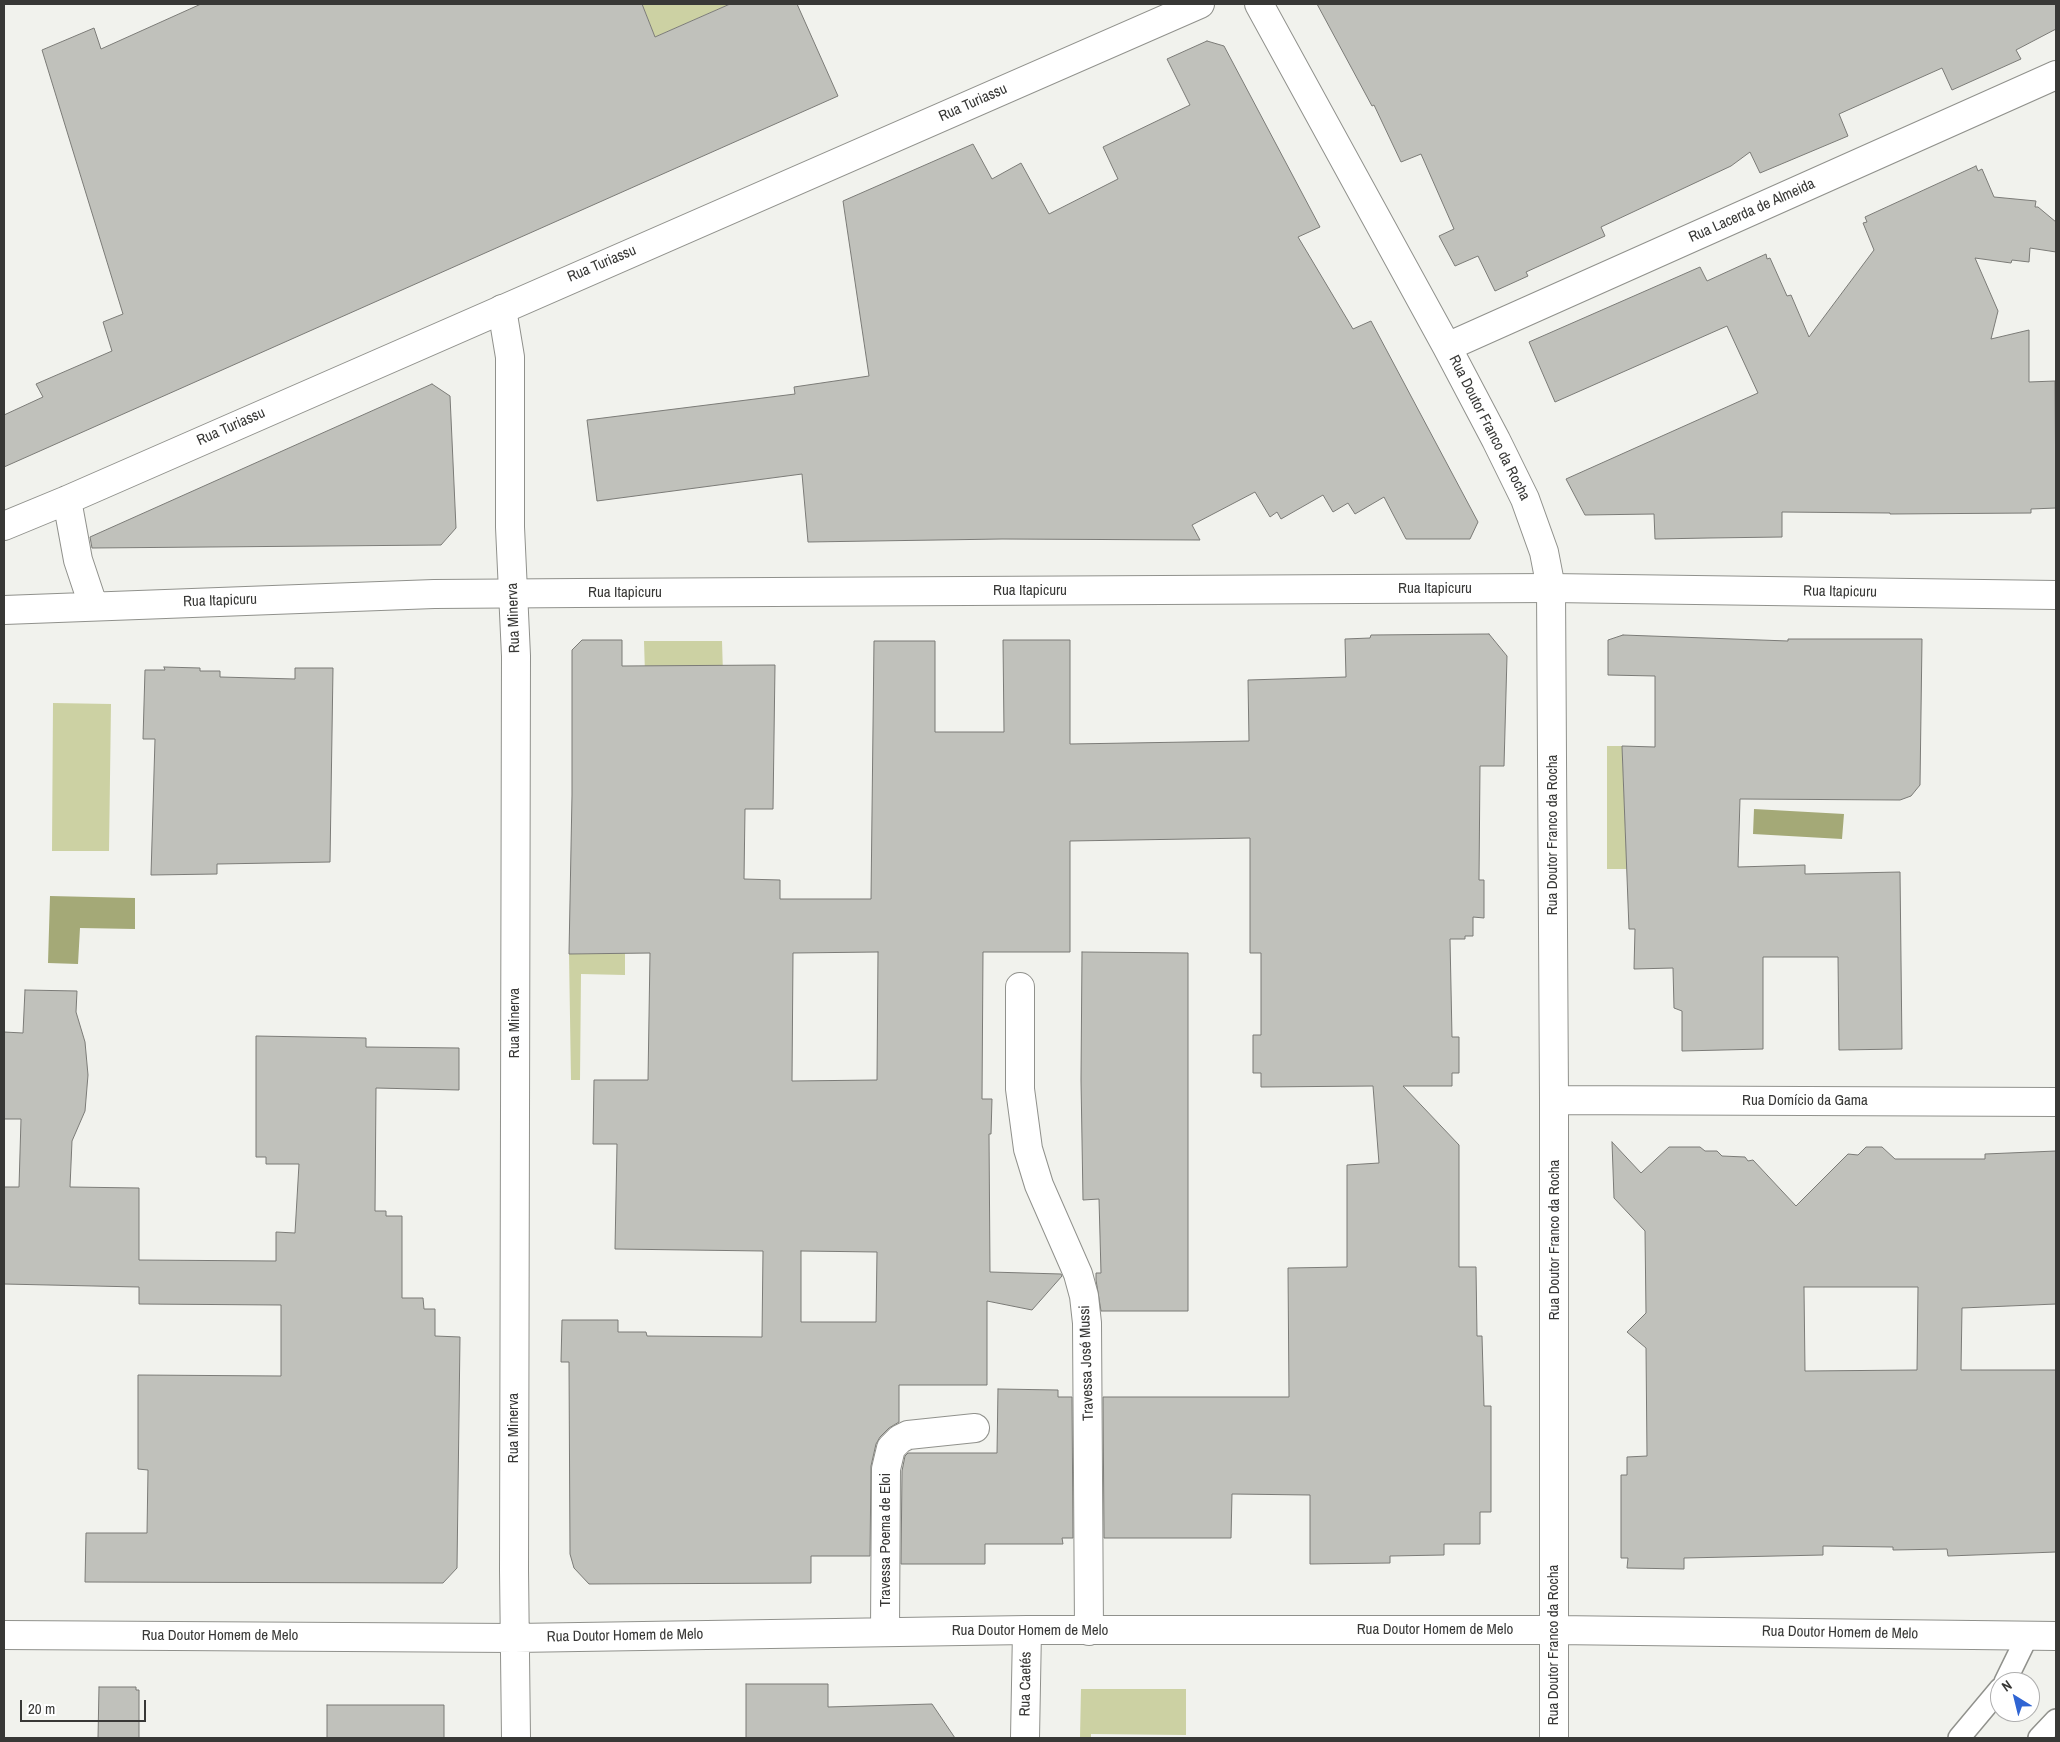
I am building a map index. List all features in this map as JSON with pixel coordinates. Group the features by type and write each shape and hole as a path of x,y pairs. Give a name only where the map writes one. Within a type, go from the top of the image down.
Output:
{"street":[{"name":"Rua Turiassu","path":"4,526 1200,4"},
{"name":"Rua Doutor Franco da Rocha","path":"1259,4 1447,347 1526,499 1544,552 1551,588 1554,1100 1554,1738"},
{"name":"Rua Lacerda de Almeida","path":"1447,347 2056,75"},
{"name":"Rua Minerva","path":"502,308 510,357 510,527 516,656 516,1738"},
{"path":"67,500 78,560 93,605"},
{"name":"Rua Itapicuru","path":"4,610 93,605 514,593 1551,588 2056,595"},
{"name":"Travessa José Mussi","path":"1020,987 1020,1089 1028,1149 1039,1186 1078,1274 1084,1296 1087,1323 1089,1631"},
{"name":"Rua Domício da Gama","path":"1554,1100 2056,1102"},
{"name":"Travessa Poema de Eloi","path":"885,1631 886,1469 892,1448 900,1439 908,1434 974,1428"},
{"name":"Rua Caetés","path":"1025,1738 1027,1630"},
{"name":"Rua Doutor Homem de Melo","path":"4,1635 515,1638 885,1631 1555,1630 2056,1636"}],"lane":[{"path":"2010,1672 2028,1635"},
{"path":"1959,1738 1990,1701"},
{"path":"2039,1738 2056,1720"}],"shaded area":[{"path":"642,4 730,4 655,37"},
{"path":"644,641 722,641 723,674 645,674"},
{"path":"53,703 111,704 109,851 52,851"},
{"path":"1607,746 1622,746 1627,869 1607,869"},
{"path":"1754,809 1844,814 1842,839 1753,834"},
{"path":"50,896 135,898 135,929 80,928 78,964 48,963"},
{"path":"625,953 625,975 581,974 580,1080 571,1080 569,954"},
{"path":"1081,1689 1186,1689 1186,1735 1091,1734 1091,1738 1080,1738"}],"building":[{"path":"201,4 642,4 655,37 730,4 797,4 838,96 4,467 4,415 43,397 36,384 112,351 103,322 123,314 42,50 94,28 101,49"},
{"path":"1317,4 2056,4 2056,29 2016,50 2021,59 1952,90 1942,68 1839,114 1848,136 1760,173 1750,152 1731,166 1601,227 1605,236 1526,272 1528,276 1495,291 1478,256 1455,266 1439,236 1454,229 1421,154 1401,162 1374,105 1372,106"},
{"path":"1207,41 1224,46 1320,227 1298,237 1353,329 1371,321 1478,522 1470,539 1406,539 1384,497 1355,514 1348,503 1333,512 1323,495 1281,519 1277,512 1270,517 1255,492 1192,525 1200,540 1002,539 808,542 802,474 597,501 587,420 795,394 794,387 869,376 843,201 973,144 992,179 1021,163 1049,214 1118,179 1103,147 1190,105 1167,59"},
{"path":"1976,166 1978,171 1982,169 1994,197 2036,201 2035,207 2038,207 2056,222 2056,252 2030,248 2029,262 2012,260 2011,263 1975,258 1998,311 1991,339 2029,330 2029,382 2055,381 2056,508 2031,509 2031,513 1890,514 1782,512 1782,537 1655,539 1654,514 1585,515 1566,479 1758,393 1727,326 1555,402 1529,342 1700,267 1707,281 1766,254 1767,259 1770,258 1787,296 1791,295 1809,337 1874,250 1863,223 1867,222 1865,217"},
{"path":"432,384 450,396 456,528 441,545 92,548 90,537"},
{"path":"1489,634 1507,656 1504,766 1480,766 1479,880 1484,880 1484,918 1473,917 1473,936 1465,936 1465,939 1450,939 1452,1037 1459,1037 1459,1073 1452,1073 1452,1086 1403,1086 1459,1145 1459,1267 1476,1267 1477,1336 1482,1336 1484,1406 1491,1406 1491,1512 1480,1512 1480,1544 1444,1544 1444,1555 1390,1556 1390,1563 1310,1564 1310,1495 1232,1494 1231,1538 1104,1538 1103,1397 1289,1397 1288,1268 1347,1267 1347,1165 1379,1163 1373,1086 1261,1087 1261,1073 1253,1073 1253,1035 1261,1035 1261,953 1250,953 1250,838 1070,841 1070,952 983,952 982,1099 992,1099 991,1134 989,1134 990,1272 1061,1274 1062,1276 1032,1310 987,1301 987,1385 899,1385 899,1422 880,1437 876,1444 871,1466 870,1556 811,1556 811,1583 589,1584 574,1568 570,1554 569,1362 561,1362 562,1320 618,1320 618,1332 646,1332 647,1336 762,1337 763,1251 615,1249 617,1144 593,1144 594,1080 648,1080 650,953 569,954 572,650 582,640 622,640 622,666 775,665 773,809 745,809 744,879 780,880 780,899 871,899 874,641 935,641 935,732 1004,732 1003,640 1070,640 1070,744 1249,741 1248,680 1346,677 1345,639 1370,638 1371,635","holes":["878,952 877,1080 792,1081 793,953","801,1251 877,1252 876,1322 801,1322"]},
{"path":"1623,635 1788,641 1788,639 1922,639 1920,785 1911,796 1900,800 1740,799 1738,867 1805,865 1805,874 1900,872 1902,1049 1839,1050 1838,957 1763,957 1763,1049 1682,1051 1682,1011 1674,1008 1673,968 1634,969 1635,929 1629,929 1622,746 1655,747 1655,676 1608,675 1608,640"},
{"path":"164,667 200,668 200,671 220,671 220,677 295,679 295,668 333,668 330,862 217,864 217,874 151,875 155,739 143,739 145,670 165,670"},
{"path":"1082,952 1188,953 1188,1311 1101,1311 1096,1280 1096,1273 1101,1273 1099,1199 1083,1200 1081,1080"},
{"path":"25,990 77,991 76,1012 85,1042 88,1075 85,1111 72,1141 70,1187 139,1188 139,1260 276,1261 276,1232 295,1233 299,1164 266,1164 266,1157 256,1157 256,1036 366,1038 366,1047 459,1048 459,1090 376,1088 375,1211 386,1211 386,1216 402,1216 402,1298 423,1298 424,1309 435,1309 435,1336 460,1337 457,1568 443,1583 85,1582 86,1533 147,1533 148,1470 138,1469 138,1375 281,1376 281,1305 139,1304 139,1287 4,1284 4,1187 19,1187 21,1119 4,1119 4,1032 23,1033"},
{"path":"1612,1142 1641,1173 1669,1147 1700,1147 1705,1151 1717,1151 1722,1156 1745,1157 1748,1161 1753,1160 1796,1206 1848,1154 1858,1155 1866,1147 1882,1147 1895,1159 1985,1159 1985,1154 2056,1151 2056,1304 1962,1308 1961,1370 2056,1370 2056,1552 1948,1556 1947,1549 1893,1550 1893,1547 1823,1546 1823,1555 1684,1558 1684,1569 1627,1568 1628,1558 1621,1558 1621,1475 1627,1475 1627,1457 1647,1456 1646,1348 1627,1332 1646,1313 1645,1231 1614,1198","holes":["1804,1287 1918,1287 1917,1370 1805,1371"]},
{"path":"998,1389 1058,1390 1058,1397 1072,1397 1073,1538 1062,1538 1063,1544 985,1544 985,1564 901,1564 902,1471 905,1456 908,1453 997,1453"},
{"path":"746,1684 828,1684 828,1707 932,1704 955,1738 746,1738"},
{"path":"99,1687 136,1687 136,1690 139,1690 139,1738 98,1738"},
{"path":"327,1705 444,1705 444,1738 327,1738"}]}
